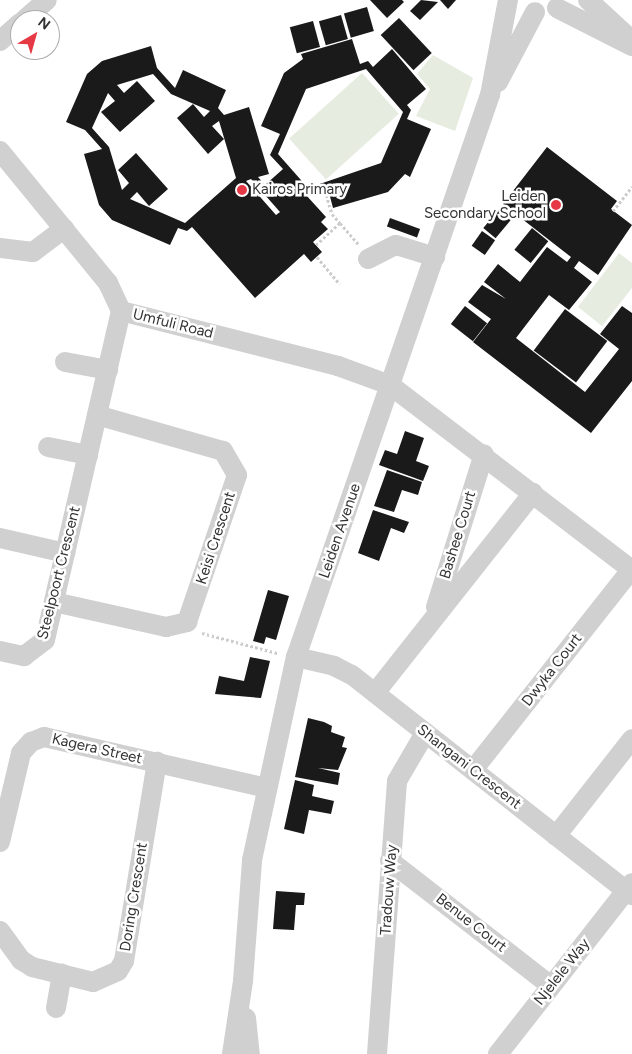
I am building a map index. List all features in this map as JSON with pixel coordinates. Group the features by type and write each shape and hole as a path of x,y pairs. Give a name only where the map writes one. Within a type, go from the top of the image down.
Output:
{"street":[{"path":"36,10 47,0"},
{"name":"Leiden Avenue","path":"232,1054 243,981 252,860 266,788 296,657 490,94 508,0"},
{"path":"512,0 535,12 561,4 632,46"},
{"path":"588,0 632,41"},
{"name":"Leiden Avenue","path":"490,94 535,12"},
{"path":"0,41 10,32"},
{"name":"Umfuli Road","path":"0,151 108,283 121,311 338,366 390,385"},
{"path":"0,250 33,252 64,229"},
{"path":"369,258 396,245 435,257"},
{"name":"Steelpoort Crescent","path":"0,651 24,656 36,651 45,640 121,311"},
{"path":"64,362 108,370"},
{"path":"390,385 484,454 632,570"},
{"name":"Keisi Crescent","path":"97,415 214,447 235,466 236,475 187,622"},
{"path":"48,447 88,455"},
{"name":"Bashee Court","path":"433,617 484,454"},
{"name":"Bashee Court","path":"375,693 433,617 533,493"},
{"path":"0,538 65,553"},
{"name":"Dwyka Court","path":"473,770 632,570"},
{"path":"54,602 166,626 187,622"},
{"name":"Shangani Crescent","path":"296,657 334,666 375,693 556,836 630,890"},
{"name":"Tradouw Way","path":"377,1054 397,781 426,733"},
{"name":"Kagera Street","path":"0,842 8,769 25,747 44,737 266,788"},
{"path":"556,836 632,739"},
{"name":"Doring Crescent","path":"0,930 24,963 62,974 100,981 113,975 124,962 156,762"},
{"name":"Benue Court","path":"390,861 552,986"},
{"name":"Njelele Way","path":"498,1054 630,890"},
{"path":"56,1008 62,974"},
{"name":"Leiden Avenue","path":"243,981 250,1054"}],"path":[{"path":"613,211 632,187"},
{"path":"325,190 332,214 369,258"},
{"path":"316,245 340,224"},
{"path":"317,257 340,284"},
{"path":"187,622 205,636 296,657"}],"shaded area":[{"path":"433,55 473,78 455,131 416,116 430,89 417,74"},
{"path":"362,73 399,114 326,179 289,139"},
{"path":"619,253 632,263 632,288 602,326 578,307"}],"building":[{"path":"370,0 402,0 404,2 387,18"},
{"path":"421,0 438,2 420,20 410,11"},
{"path":"440,0 456,0 448,9"},
{"path":"367,7 374,31 351,38 344,14"},
{"path":"341,15 348,39 326,45 319,21"},
{"path":"399,18 432,53 413,70 381,35"},
{"path":"313,21 320,47 297,53 290,27"},
{"path":"352,39 360,64 368,61 373,67 392,49 426,89 407,105 411,110 407,119 431,129 410,177 405,174 388,192 333,208 328,189 306,195 326,217 321,222 328,229 313,242 322,252 311,262 304,254 255,298 192,227 187,231 178,228 170,245 112,220 99,205 84,154 102,149 85,130 66,122 87,74 102,61 151,46 157,68 175,88 183,70 226,90 218,108 224,115 249,107 269,174 258,177 265,185 283,169 270,155 280,134 261,126 284,73 303,59 301,54","holes":["366,69 403,112 381,163 308,188 278,154 306,89","153,74 171,94 210,111 204,117 193,104 177,118 208,154 224,139 212,126 219,121 236,178 185,223 130,199 137,192 149,206 168,189 136,153 118,170 129,183 122,190 109,147 92,128 108,93 115,101 101,112 120,132 155,101 137,81 124,93 117,85","251,179 280,212 276,215 246,181"]},
{"path":"547,147 617,201 611,209 632,225 598,275 579,261 574,268 592,282 569,310 549,295 516,338 585,392 619,349 600,334 622,306 632,313 632,381 591,433 473,342 491,319 468,302 482,285 506,299 484,282 498,264 520,282 547,247 567,262 571,257 503,204"},
{"path":"500,208 512,218 496,238 483,228"},
{"path":"390,218 420,229 417,237 387,226"},
{"path":"532,228 548,241 531,263 514,250"},
{"path":"482,231 495,240 485,255 472,246"},
{"path":"465,306 487,323 473,341 451,324"},
{"path":"565,309 607,341 576,382 534,351"},
{"path":"405,431 424,438 416,461 429,466 423,481 379,465 385,450 397,454"},
{"path":"387,470 422,482 418,495 402,490 394,512 374,506"},
{"path":"373,510 409,522 404,533 391,528 379,561 358,553"},
{"path":"268,590 289,596 276,640 266,637 264,644 253,641"},
{"path":"250,657 270,661 261,698 215,694 219,676 244,681"},
{"path":"308,718 332,726 331,732 345,737 342,747 347,748 338,770 318,768 340,773 338,785 295,777"},
{"path":"295,780 314,785 312,796 334,801 331,814 309,810 304,834 284,829"},
{"path":"276,891 305,893 304,905 296,905 294,930 273,929"}],"place":[{"name":"Kairos Primary","path":"242,190"},
{"name":"Leiden Secondary School","path":"556,205"}]}
